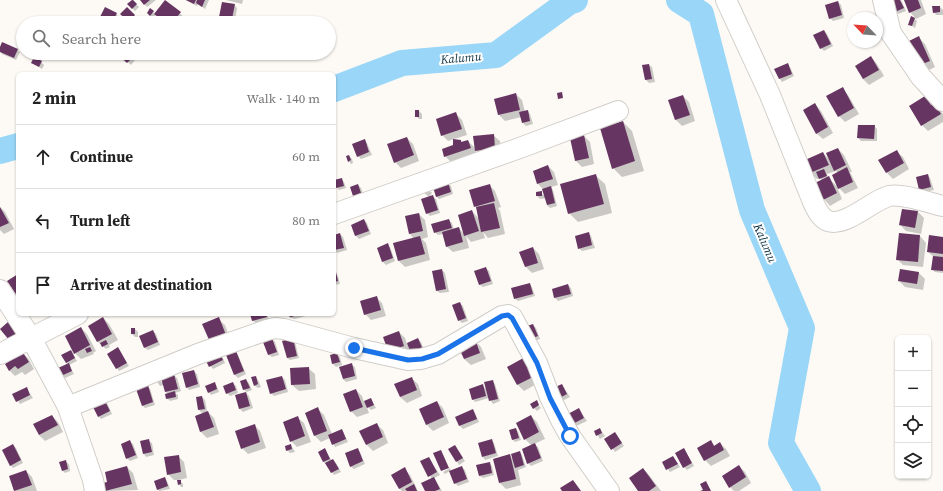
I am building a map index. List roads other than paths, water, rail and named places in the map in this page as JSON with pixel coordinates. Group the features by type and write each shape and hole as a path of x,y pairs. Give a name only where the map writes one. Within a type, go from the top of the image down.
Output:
{"street":[{"path":"726,0 770,95 819,214 828,220 841,222 874,203 890,196 900,196 943,206"},
{"path":"883,0 891,33 921,77 943,101"},
{"path":"336,213 618,111"},
{"path":"0,290 16,315"},
{"path":"68,406 198,354 275,328 408,360 422,359 438,354 502,316 508,315 512,318 537,363 550,398 570,436 606,490"},
{"path":"17,316 31,338 68,406 93,480 95,491"},
{"path":"0,354 74,316"}],"waterway":[{"name":"Kalumu","path":"336,88 402,63 496,55 569,2 575,0"},
{"name":"Kalumu","path":"679,0 701,14 752,210 802,328 781,443 808,491"},
{"name":"Kalumu","path":"0,151 16,147"}]}
